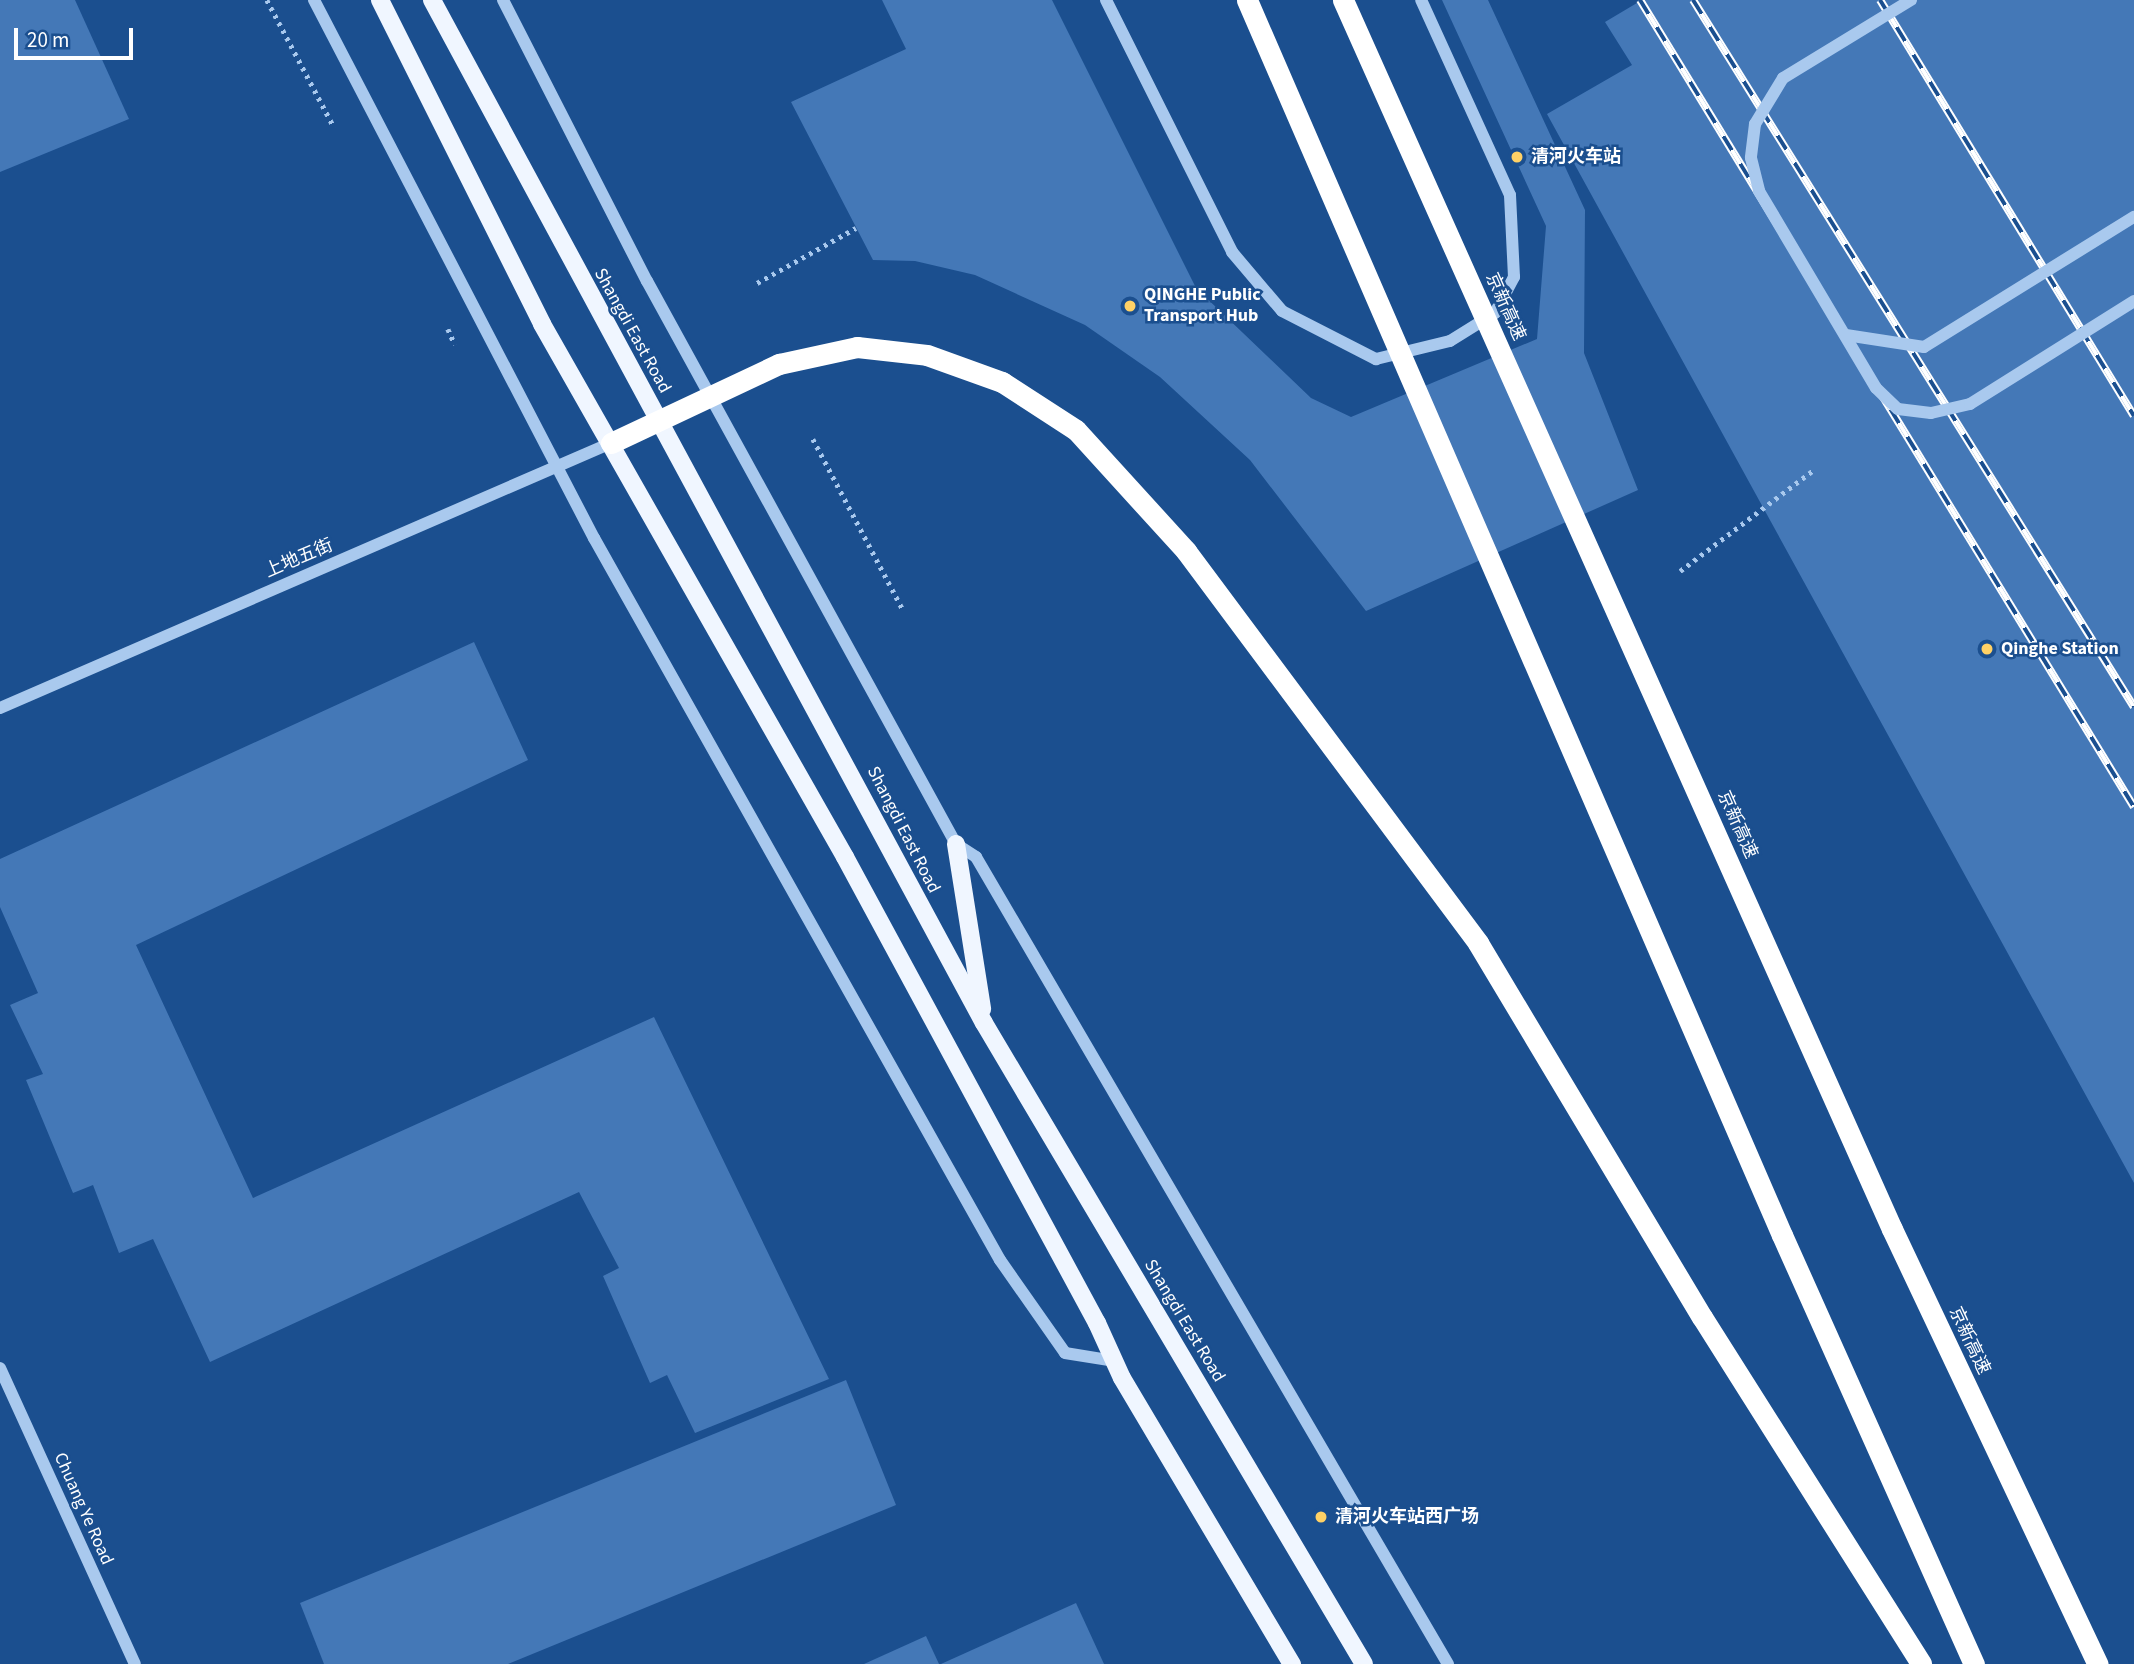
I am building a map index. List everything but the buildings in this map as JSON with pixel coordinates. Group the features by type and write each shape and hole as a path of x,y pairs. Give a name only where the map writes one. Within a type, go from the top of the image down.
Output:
{"highway":[{"path":"1247,0 1782,1235 1974,1664"},
{"name":"京新高速","path":"1343,0 1892,1229 2098,1664"},
{"path":"611,443 779,364 857,347 927,355 1002,382 1076,430 1186,551 1478,943 1702,1317 1921,1664"}],"main road":[{"path":"380,0 542,324 845,857 1115,1362 1292,1664"},
{"name":"Shangdi East Road","path":"432,0 589,299 659,420 984,1023 1364,1664"},
{"path":"956,844 984,1023"}],"street":[{"path":"314,0 557,466 1000,1260 1065,1353 1115,1362"},
{"path":"503,0 710,396 956,844 976,857 1448,1664"},
{"path":"1106,0 1231,252 1282,311 1376,359 1450,341 1494,313 1514,277 1510,195 1421,0"},
{"path":"1911,0 1783,79 1755,124 1751,158 1759,191 1876,388 1898,410 1931,413 1970,404 2134,301"},
{"path":"1846,335 1924,347 2134,217"},
{"name":"上地五街","path":"0,708 611,443"},
{"name":"Chuang Ye Road","path":"0,1368 135,1664"}],"path":[{"path":"267,0 334,127"},
{"path":"757,283 856,229"},
{"path":"447,329 455,345"},
{"path":"813,439 904,610"},
{"path":"1680,571 1815,469"}],"railway":[{"path":"1640,0 2134,807"},
{"path":"1693,0 2134,707"},
{"path":"1880,0 2134,416"}],"place":[{"name":"清河火车站","path":"1517,157"},
{"name":"QINGHE Public Transport Hub","path":"1130,306"},
{"name":"Qinghe Station","path":"1987,649"},
{"name":"清河火车站西广场","path":"1321,1517"}]}
